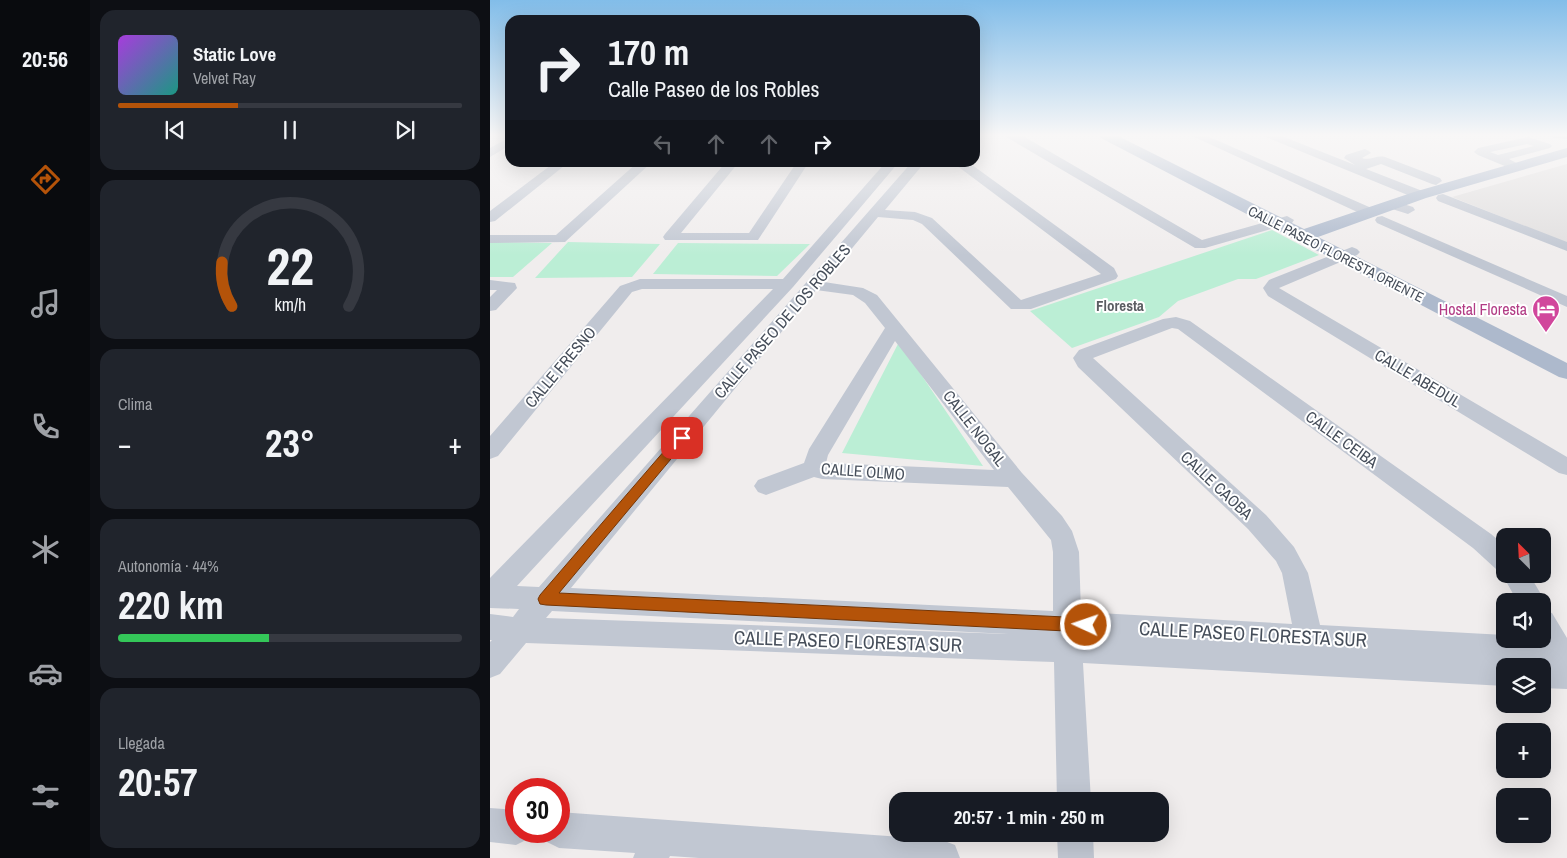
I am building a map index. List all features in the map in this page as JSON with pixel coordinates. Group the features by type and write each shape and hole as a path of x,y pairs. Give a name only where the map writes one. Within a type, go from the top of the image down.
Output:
{"main road":[{"name":"CALLE PASEO FLORESTA ORIENTE","path":"1190,175 1281,222 1567,360"},
{"path":"1401,208 1421,190 1480,175"},
{"path":"1314,238 1401,208 1443,198 1518,175"},
{"name":"CALLE PASEO FLORESTA ORIENTE","path":"1347,254 1567,372"}],"street":[{"path":"490,218 546,175"},
{"path":"490,239 560,239 631,175"},
{"path":"722,175 670,238 753,237 794,175"},
{"name":"CALLE PASEO DE LOS ROBLES","path":"490,596 787,284 882,175"},
{"name":"CALLE PASEO DE LOS ROBLES","path":"490,664 812,285 909,175"},
{"path":"876,213 922,218 1020,305 1098,280 1110,274 976,175"},
{"path":"1082,175 1200,245 1281,222"},
{"path":"1285,175 1567,302"},
{"path":"1373,175 1421,190"},
{"path":"1394,175 1421,190"},
{"path":"1420,175 1436,181"},
{"path":"1443,198 1567,247"},
{"name":"CALLE ABEDUL","path":"1347,254 1275,283 1271,288 1274,292 1567,467"},
{"name":"CALLE FRESNO","path":"490,451 626,289 640,284 787,284"},
{"path":"490,285 510,286 490,306"},
{"name":"CALLE NOGAL","path":"812,285 848,289 864,294 894,327 1014,479 1053,523 1063,538 1066,552 1074,792"},
{"name":"CALLE CAOBA","path":"1176,322 1086,354 1082,358 1085,363 1257,522 1285,554 1295,573 1310,637"},
{"name":"CALLE CEIBA","path":"1176,322 1192,330 1474,535 1496,553"},
{"name":"CALLE OLMO","path":"894,327 817,455 814,468 822,471 1014,479"},
{"path":"740,334 770,335"},
{"path":"766,486 814,468"},
{"name":"CALLE PASEO FLORESTA SUR","path":"490,596 958,632 1180,643 1496,671"},
{"name":"CALLE PASEO FLORESTA SUR","path":"490,627 520,630 958,632"},
{"name":"CALLE PASEO FLORESTA SUR","path":"1180,643 1310,637 1561,664"},
{"path":"1551,642 1561,664"},
{"path":"490,825 505,826"},
{"path":"570,832 655,848 942,858"},
{"path":"1075,842 1076,858"}],"shaded area":[{"path":"1529,175 1567,175 1567,243 1452,197"}],"green space":[{"path":"1272,230 1319,255 1256,279 1238,279 1178,301 1159,317 1072,348 1030,311"},
{"path":"490,242 552,243 513,277 490,277"},
{"path":"568,242 660,244 632,277 535,278"},
{"path":"678,243 810,244 777,276 653,274"},
{"path":"899,342 983,466 842,453"}],"place":[{"name":"Hostal Floresta","path":"1546,333"}],"district":[{"name":"Floresta","path":"1120,305"}],"route":[{"path":"682,438 546,599 1086,625"}]}
